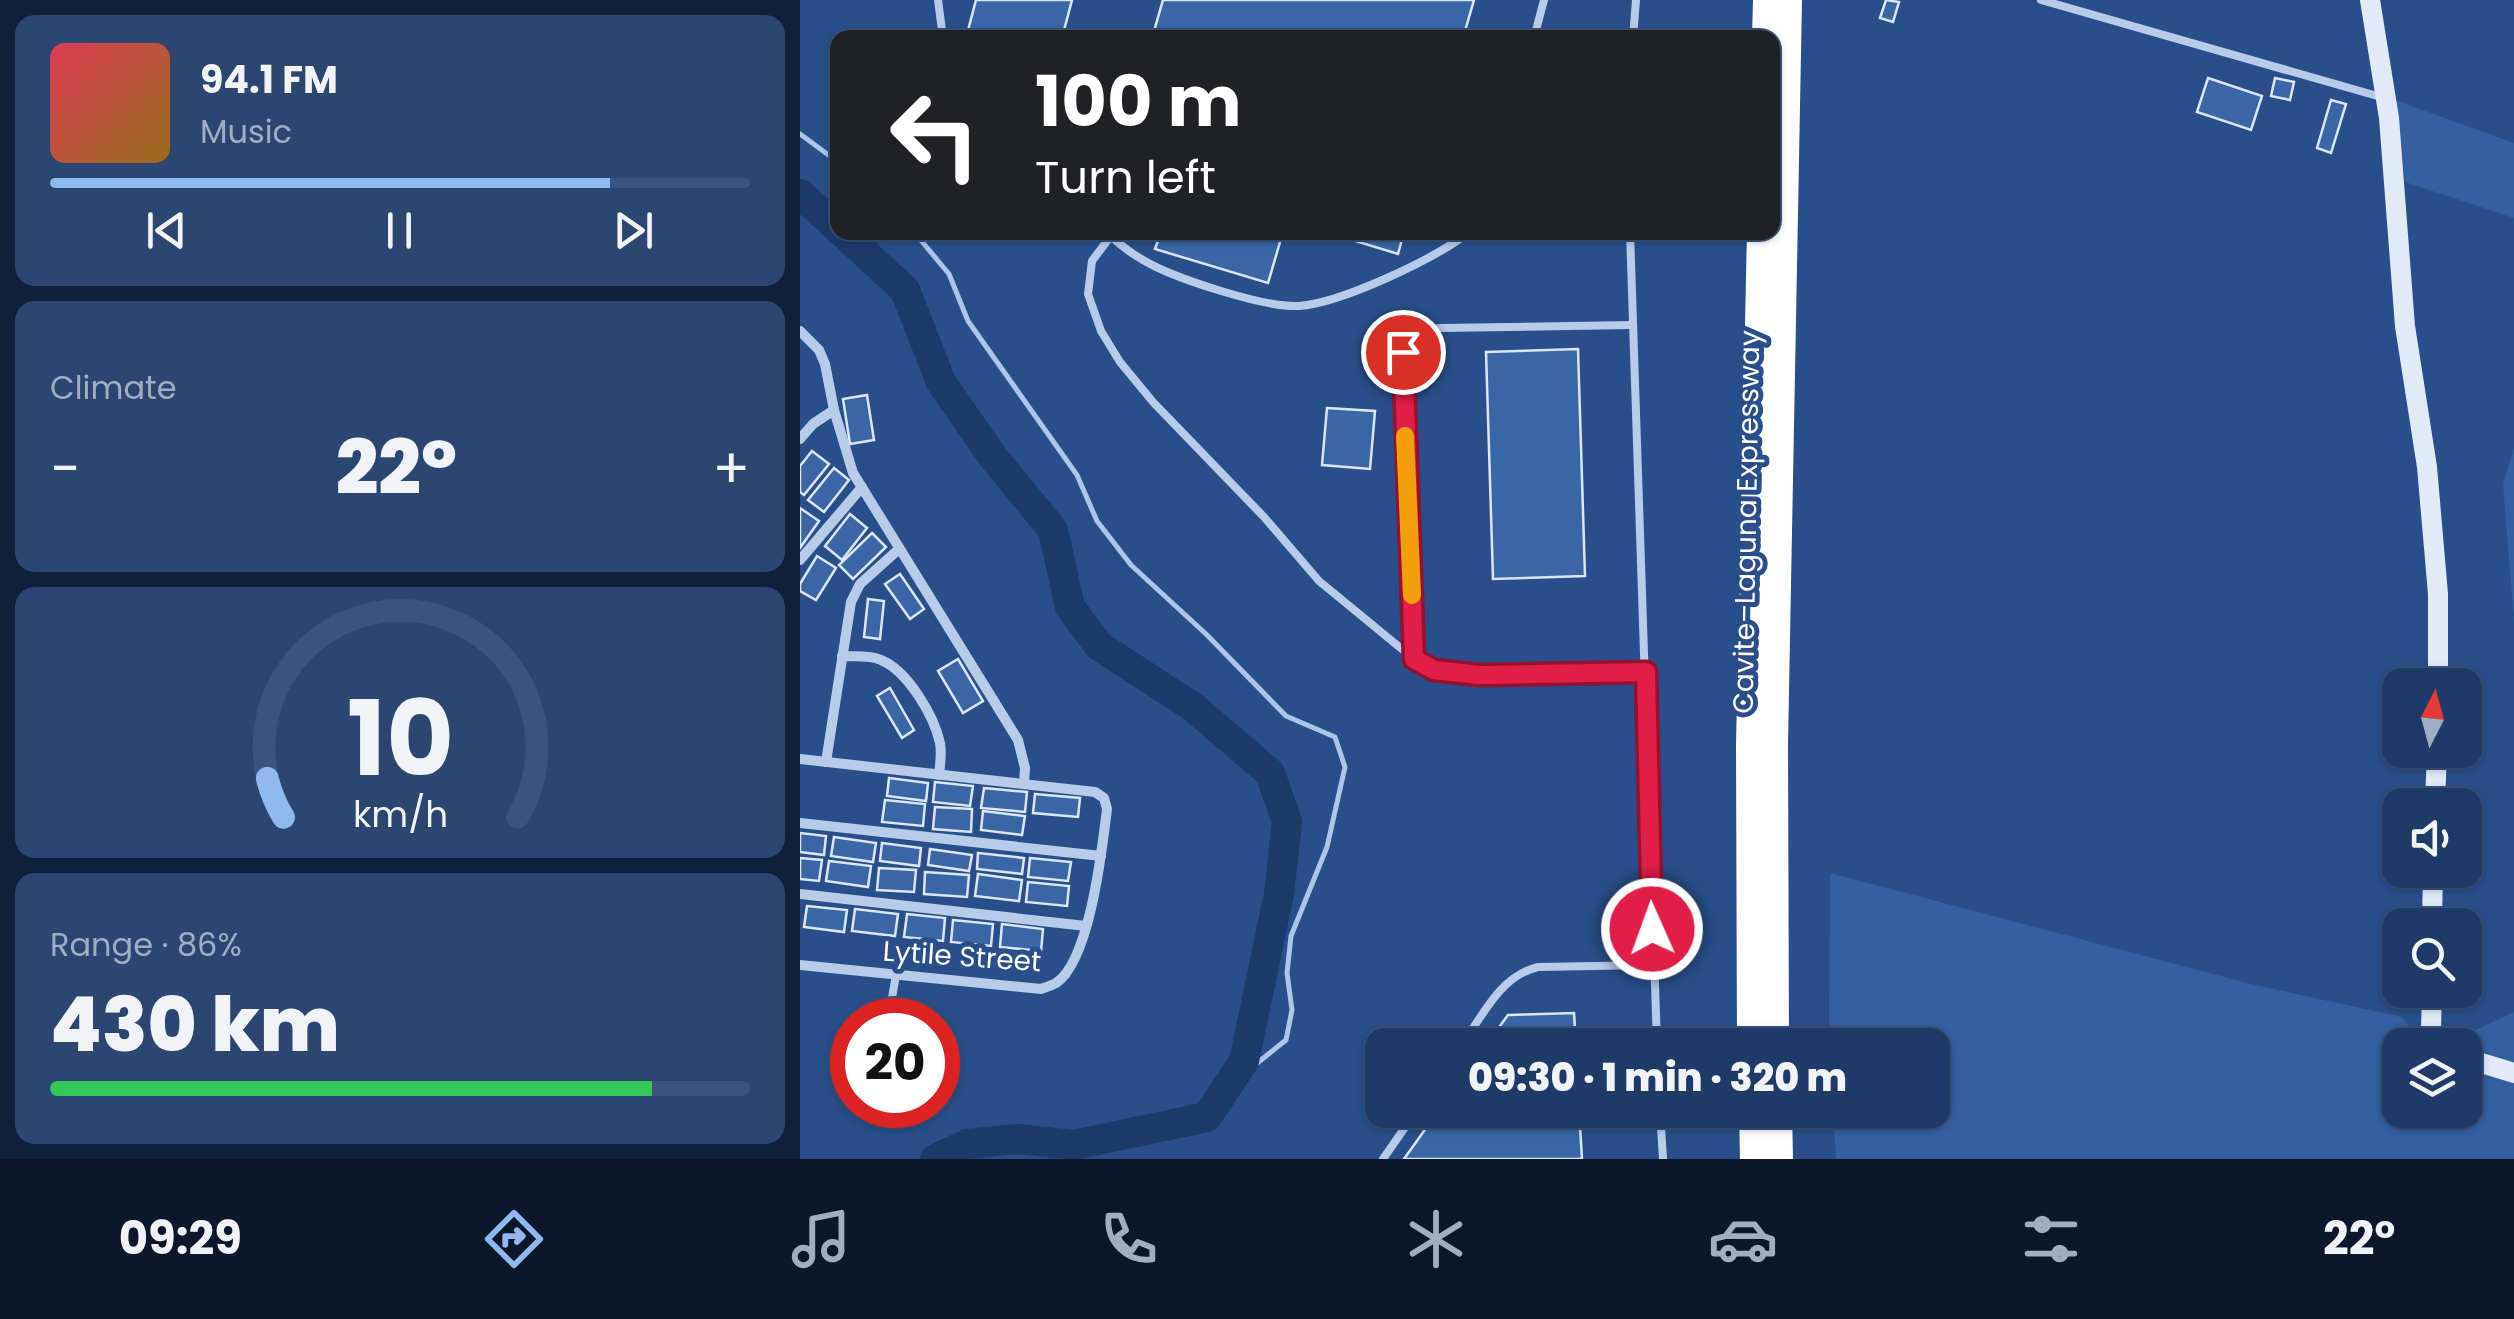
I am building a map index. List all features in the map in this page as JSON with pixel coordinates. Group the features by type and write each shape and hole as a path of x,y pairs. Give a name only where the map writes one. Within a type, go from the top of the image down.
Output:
{"highway":[{"path":"1766,30 1767,0"},
{"name":"Cavite–Laguna Expressway","path":"1776,1028 1774,746 1788,0"},
{"name":"Cavite–Laguna Expressway","path":"1751,1028 1748,844 1761,240"},
{"path":"1753,1128 1754,1159"},
{"path":"1778,1128 1779,1159"}],"street":[{"path":"2370,0 2385,98 2405,326 2427,467 2438,594 2438,668"},
{"path":"800,331 825,364 853,473 1018,740 1025,768 1024,784 800,759"},
{"path":"800,439 834,410"},
{"path":"800,560 862,487"},
{"path":"826,762 847,614 860,584 899,549"},
{"path":"842,656 878,658 894,668 916,695 936,730 941,747 939,775"},
{"name":"Lytile Street","path":"800,965 1041,989 1056,983 1073,962 1086,926 1107,809 1104,798 1095,792 1024,784"},
{"path":"800,823 1101,856"},
{"path":"800,894 1086,926"},
{"path":"2482,1063 2514,1073"}],"lane":[{"path":"938,0 942,30"},
{"path":"1536,30 1544,0"},
{"path":"1634,30 1636,0"},
{"path":"2041,0 2385,98"},
{"path":"1104,240 1092,261 1088,294 1101,331 1120,362 1319,580 1414,659 1434,670 1479,675 1646,672"},
{"path":"1116,240 1145,262 1204,285 1293,306 1320,304 1406,268 1455,240"},
{"path":"1630,240 1656,1028"},
{"path":"1414,659 1402,362 1409,337 1426,328 1632,325"},
{"path":"1474,1028 1504,986 1521,971 1538,967 1653,965"},
{"path":"892,998 896,975"},
{"path":"1383,1159 1405,1128"},
{"path":"1661,1128 1663,1159"}],"shaded area":[{"path":"2395,100 2514,143 2514,218 2405,182"},
{"path":"2514,448 2514,621 2503,484"},
{"path":"1830,873 2251,984 2402,1017 2411,1028 2382,1028 2382,1128 2482,1128 2480,1028 2514,1012 2514,1159 1836,1159 1834,1128 1950,1128 1950,1028 1829,1028"}],"building":[{"path":"976,0 1072,0 1064,30 968,30"},
{"path":"1163,0 1474,0 1465,30 1154,30"},
{"path":"1886,0 1899,2 1893,22 1880,18"},
{"path":"2208,78 2262,96 2251,130 2197,112"},
{"path":"2275,78 2294,82 2290,100 2271,96"},
{"path":"2331,100 2346,104 2331,153 2317,148"},
{"path":"1158,240 1281,240 1268,283 1155,249"},
{"path":"1352,240 1402,240 1398,254"},
{"path":"1578,349 1585,576 1493,579 1486,352"},
{"path":"867,395 874,440 850,444 843,399"},
{"path":"1327,408 1375,411 1370,469 1322,465"},
{"path":"812,451 829,464 804,495 800,492 800,466"},
{"path":"834,468 849,480 824,512 808,500"},
{"path":"800,508 819,521 800,548"},
{"path":"850,514 867,528 842,560 825,546"},
{"path":"872,533 886,547 853,579 839,565"},
{"path":"817,556 836,568 816,600 800,591 800,584"},
{"path":"900,574 924,609 910,619 885,584"},
{"path":"868,599 884,601 880,639 864,637"},
{"path":"958,659 983,701 963,713 938,671"},
{"path":"890,688 914,730 902,738 877,696"},
{"path":"889,778 928,783 926,801 887,796"},
{"path":"935,782 973,786 970,806 933,802"},
{"path":"984,788 1027,792 1025,812 981,808"},
{"path":"1035,794 1080,798 1078,817 1033,813"},
{"path":"885,800 925,804 923,826 882,822"},
{"path":"935,807 972,809 971,832 933,829"},
{"path":"983,811 1025,816 1022,835 981,830"},
{"path":"800,833 826,836 824,855 800,852"},
{"path":"834,837 876,843 873,862 831,856"},
{"path":"882,843 921,848 919,866 880,861"},
{"path":"930,849 972,855 969,871 928,865"},
{"path":"978,853 1024,858 1022,874 977,869"},
{"path":"800,858 822,860 819,881 800,879"},
{"path":"1030,858 1071,862 1068,881 1028,877"},
{"path":"829,861 871,866 868,887 826,881"},
{"path":"879,868 916,870 914,892 877,890"},
{"path":"925,872 969,875 967,897 924,894"},
{"path":"978,874 1022,880 1019,901 975,896"},
{"path":"1028,882 1069,886 1067,906 1026,902"},
{"path":"807,906 847,910 844,932 804,927"},
{"path":"855,909 898,914 895,936 852,931"},
{"path":"907,914 945,918 943,941 904,937"},
{"path":"953,920 993,924 991,946 951,942"},
{"path":"1002,924 1043,929 1041,951 1000,947"},
{"path":"1574,1013 1575,1028 1498,1028 1508,1015"},
{"path":"1426,1128 1580,1128 1582,1159 1404,1159"}],"waterway":[{"path":"800,134 830,156"},
{"path":"800,194 830,221"},
{"path":"807,200 830,213"},
{"path":"851,240 905,290 941,382 993,457 1053,530 1070,607 1099,646 1193,707 1270,773 1287,822 1279,894 1244,1061 1207,1117 1074,1145 1017,1139 967,1144 935,1159"},
{"path":"921,240 949,274 968,321 1077,475 1097,521 1131,565 1286,716 1335,737 1345,767 1327,847 1291,936 1287,973 1292,1010 1286,1040 1226,1088"}],"slow traffic":[{"path":"1405,436 1412,595"}],"route":[{"path":"1403,352 1414,659 1434,670 1479,675 1646,672 1652,929"}]}
